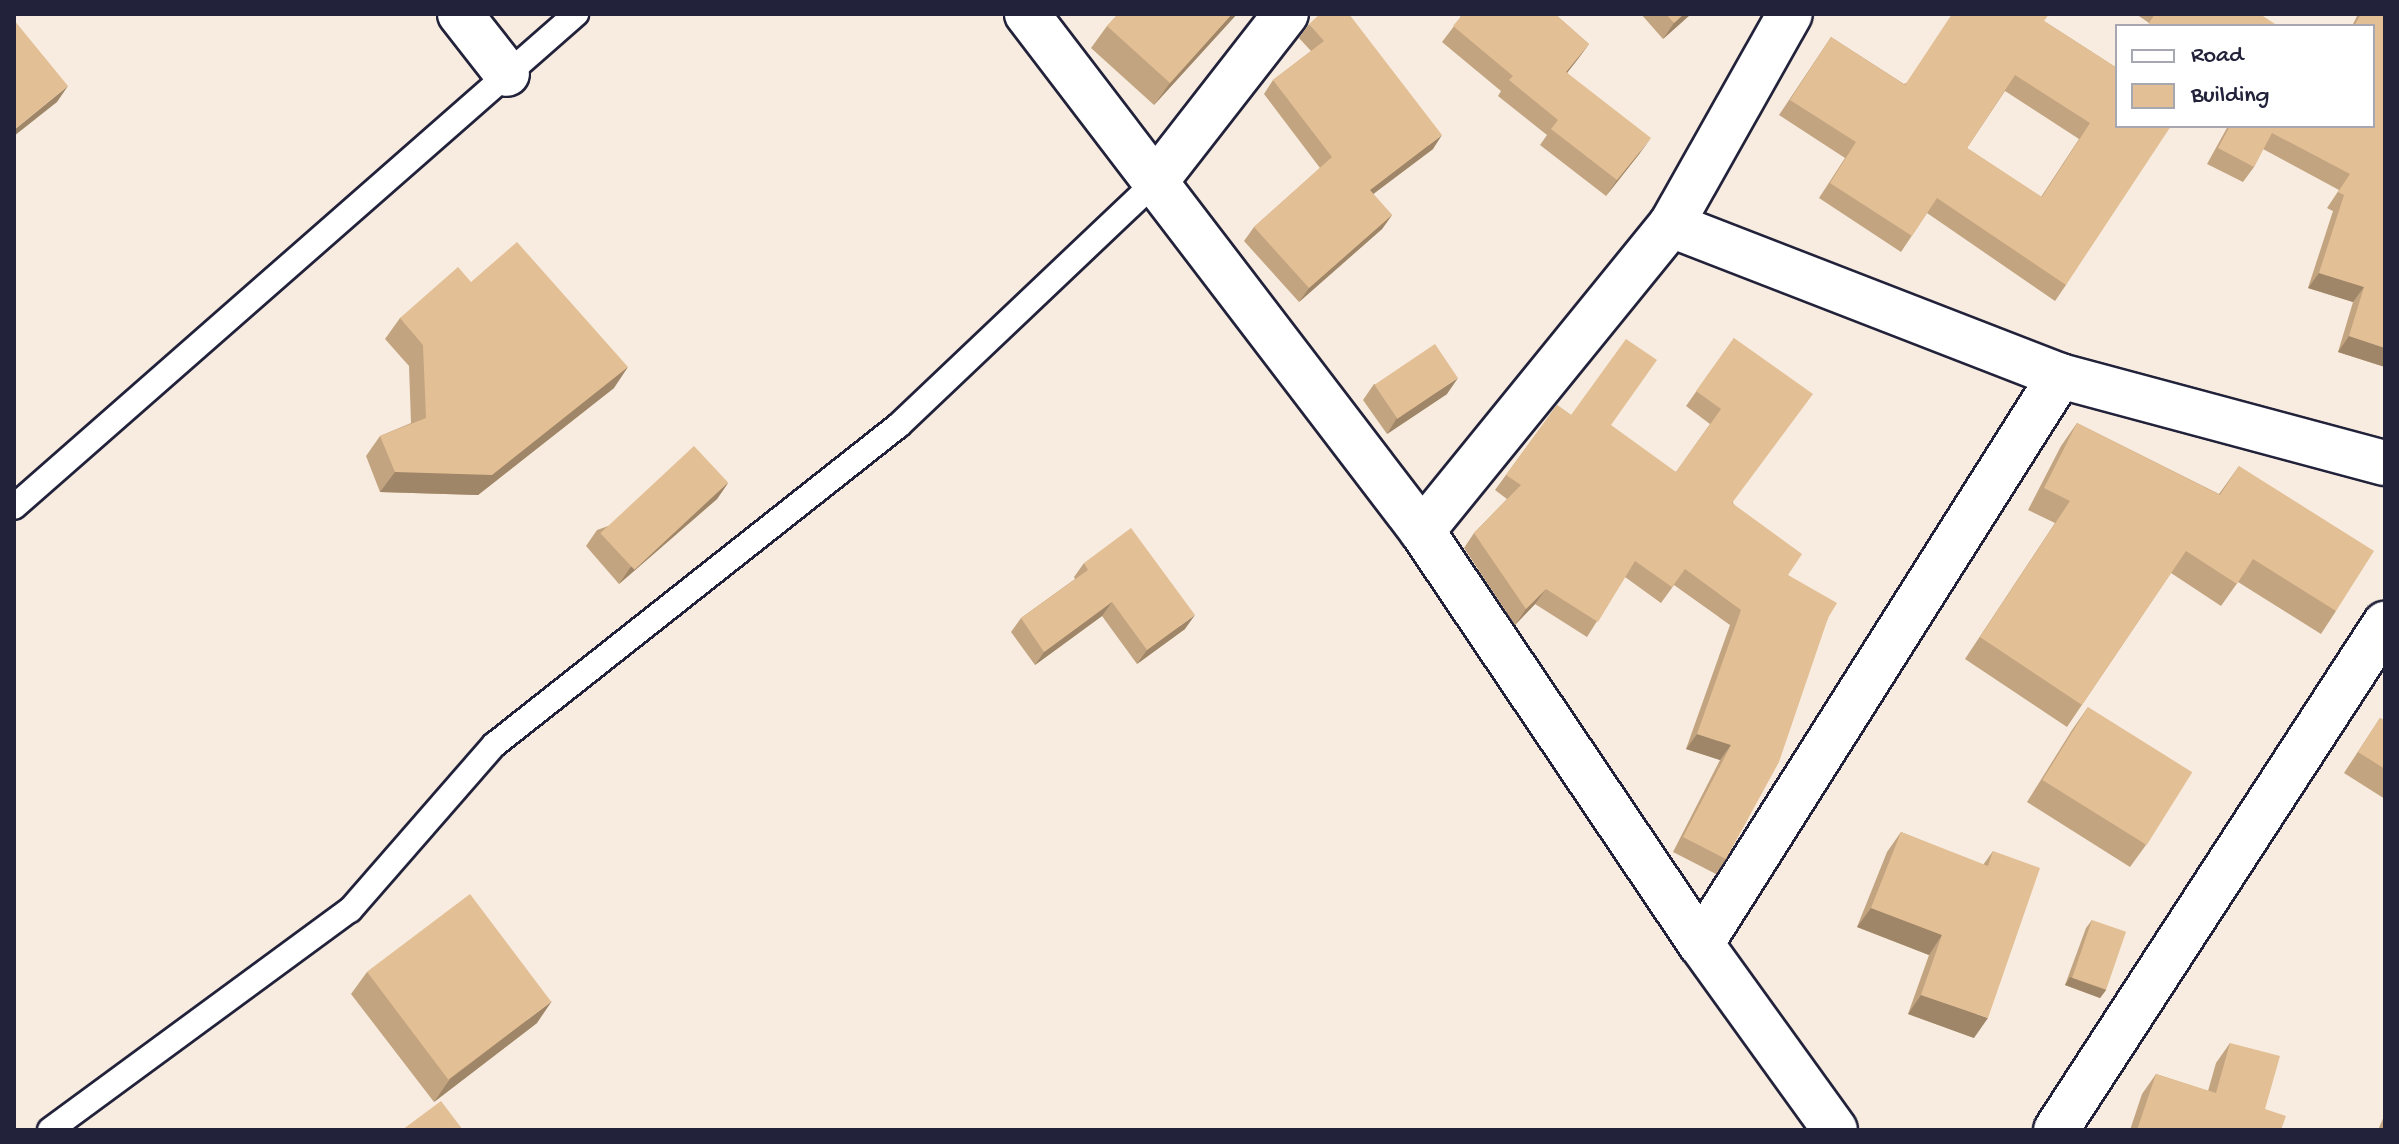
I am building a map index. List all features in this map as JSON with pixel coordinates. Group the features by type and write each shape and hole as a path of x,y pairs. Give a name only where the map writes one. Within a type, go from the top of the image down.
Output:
{"street":[{"path":"460,14 507,74"},
{"path":"1027,14 1422,531 1701,944 1835,1130"},
{"path":"1155,182 1286,14"},
{"path":"1422,531 1671,225 1790,14"},
{"path":"1671,225 2060,376 2385,463"},
{"path":"1701,944 2060,376"},
{"path":"2056,1130 2385,624"}],"lane":[{"path":"14,507 576,14"},
{"path":"50,1130 350,910 494,745 899,425 1155,182"}],"building":[{"path":"1118,14 1232,14 1170,83 1107,26"},
{"path":"1320,14 1349,14 1442,135 1370,190 1392,215 1309,288 1254,227 1332,157 1273,80 1324,41 1309,24"},
{"path":"1463,14 1555,14 1589,44 1566,72 1651,138 1617,180 1551,129 1558,120 1509,80 1513,76 1453,26"},
{"path":"1666,14 1684,14 1674,23"},
{"path":"1952,14 2049,14 2044,21 2115,67 2115,128 2170,128 2066,285 1937,198 1912,236 1830,183 1856,142 1790,100 1831,37 1905,85","holes":["2015,75 2090,123 2042,197 1967,148"]},
{"path":"2155,14 2260,14 2275,24 2148,24"},
{"path":"2361,14 2385,14 2385,348 2349,336 2364,287 2319,273 2344,195 2338,192 2350,174 2272,133 2254,167 2218,148 2229,128 2375,128 2375,24 2355,24"},
{"path":"14,20 68,86 14,130"},
{"path":"517,242 628,367 492,475 395,472 380,436 426,418 423,345 400,318 458,267 471,282"},
{"path":"1734,338 1813,394 1732,503 1802,554 1788,575 1837,603 1828,618 1779,762 1726,859 1683,837 1731,745 1697,734 1741,610 1685,569 1672,587 1635,561 1598,622 1546,589 1526,609 1474,533 1521,485 1506,475 1557,405 1571,415 1626,339 1657,360 1611,425 1676,472 1721,409 1696,391"},
{"path":"1435,344 1458,378 1397,419 1374,385"},
{"path":"2077,423 2220,495 2239,466 2374,551 2336,611 2253,559 2237,584 2186,551 2082,705 1980,637 2070,501 2044,488"},
{"path":"694,446 728,483 634,570 600,533"},
{"path":"1131,528 1195,615 1147,650 1112,602 1044,652 1021,618 1088,570 1084,563"},
{"path":"2088,707 2192,772 2147,845 2042,780"},
{"path":"2380,718 2385,721 2385,769 2358,752"},
{"path":"1901,832 1988,866 1993,851 2040,868 1988,1018 1921,995 1942,935 1871,908"},
{"path":"470,894 551,1002 448,1079 367,972"},
{"path":"2092,920 2126,932 2106,989 2072,978"},
{"path":"2230,1043 2280,1056 2265,1109 2286,1116 2281,1130 2137,1130 2156,1074 2216,1093"},
{"path":"441,1101 463,1130 402,1130"}]}
